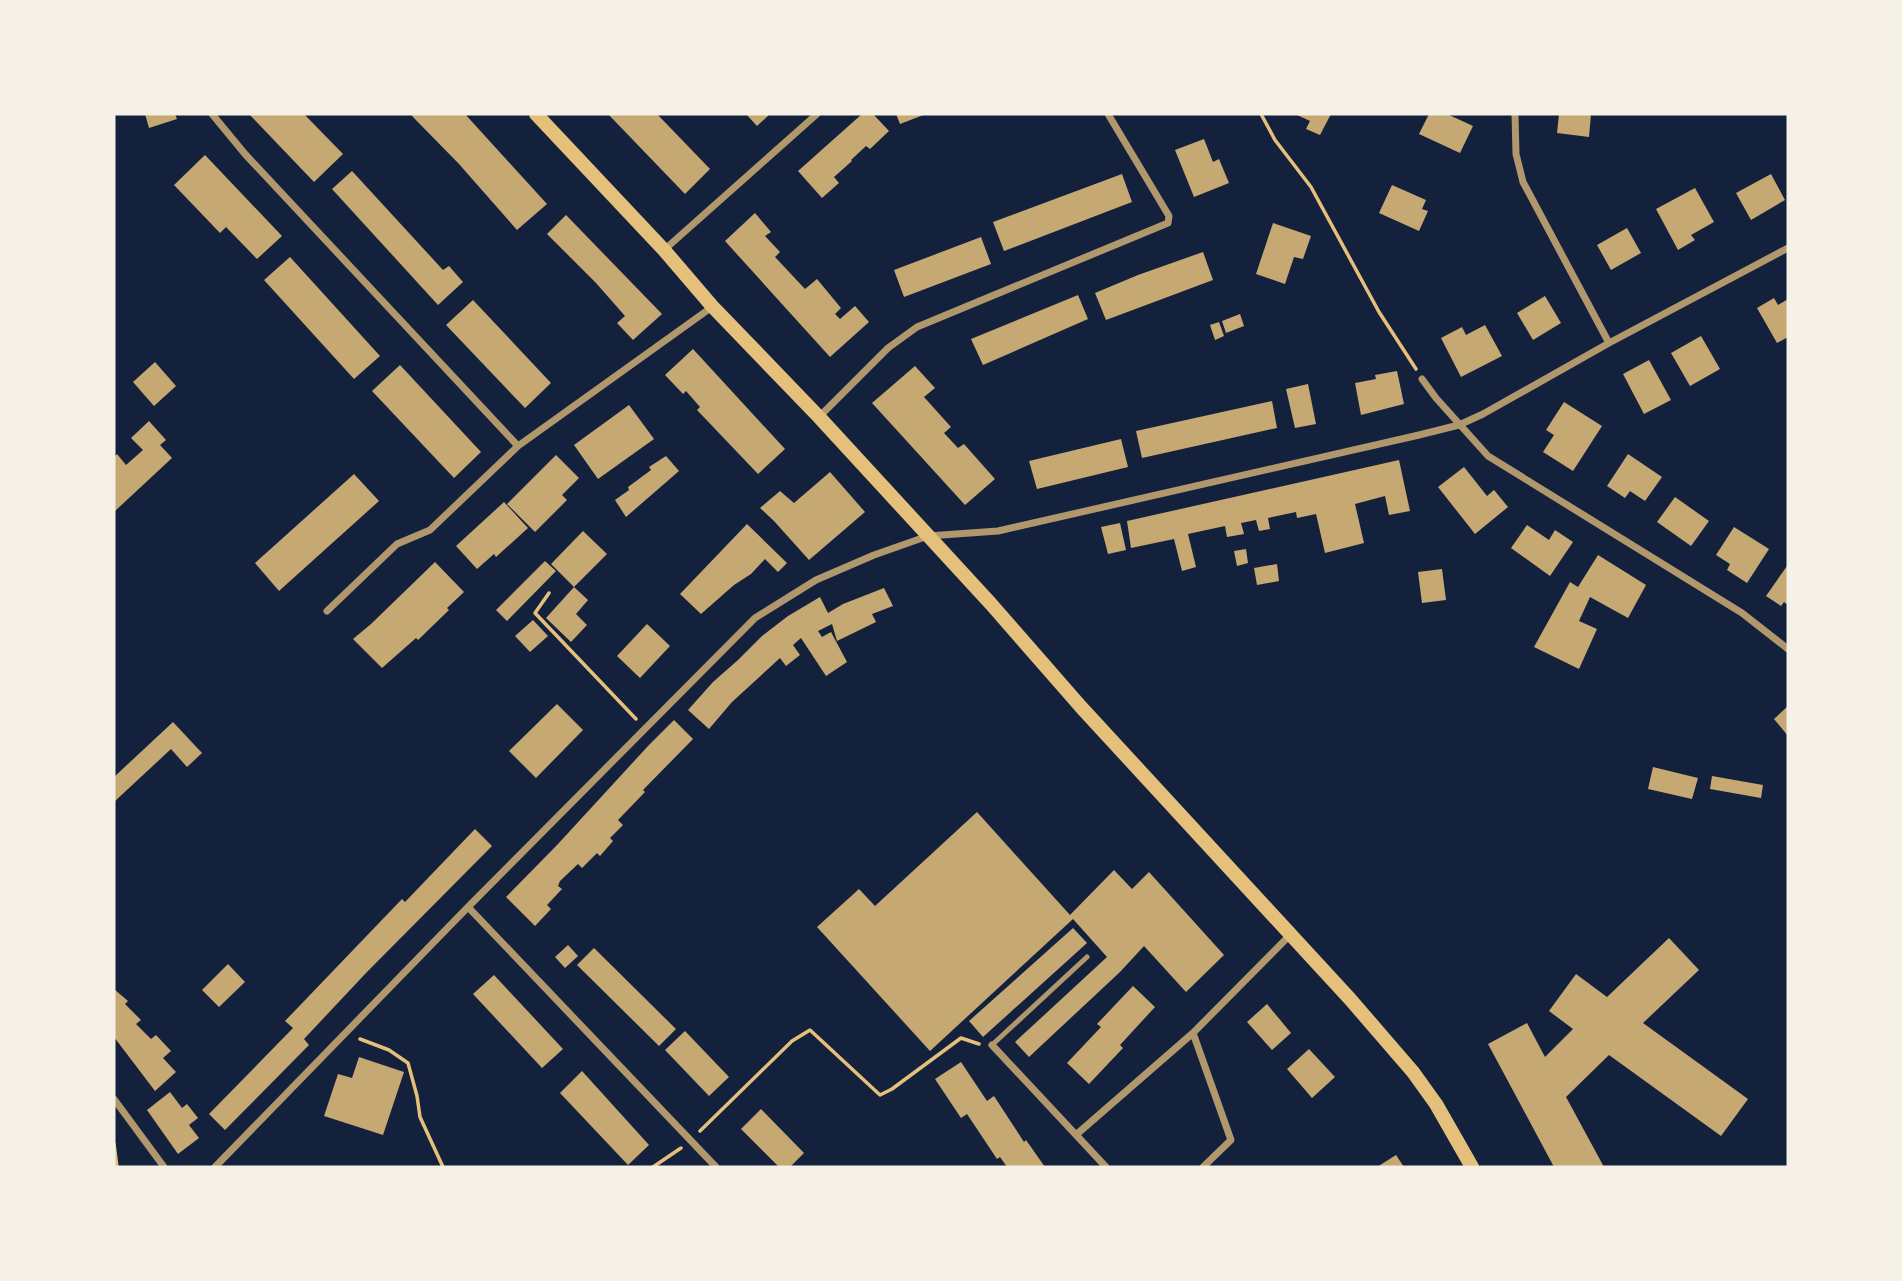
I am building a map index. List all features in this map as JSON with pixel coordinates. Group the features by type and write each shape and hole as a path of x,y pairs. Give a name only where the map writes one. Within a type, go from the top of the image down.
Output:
{"main road":[{"path":"536,114 664,250 712,306 819,417 1291,934 1413,1072 1436,1104 1472,1167"}],"street":[{"path":"212,114 245,154 518,446"},
{"path":"664,250 817,114"},
{"path":"819,417 888,348 917,327 1168,223 1169,216 1108,114"},
{"path":"1512,115 1516,154 1523,182 1609,342"},
{"path":"215,1167 468,906 755,618 816,580 928,536 998,531 1459,425 1788,248"},
{"path":"327,611 397,544 430,530 518,446 712,306"},
{"path":"1422,379 1488,456 1742,613 1788,649"},
{"path":"468,906 716,1167"},
{"path":"1077,1134 1193,1033 1291,934"},
{"path":"1193,1033 1231,1140 1203,1167"},
{"path":"992,1045 1106,1167"},
{"path":"114,1099 164,1167"}],"lane":[{"path":"992,1045 1087,957"}],"path":[{"path":"1261,114 1275,140 1311,187 1379,312 1422,379"},
{"path":"550,593 535,613 645,729"},
{"path":"653,1167 690,1141 792,1041 810,1030 880,1095 961,1038 975,1044 992,1045"},
{"path":"345,1033 389,1050 408,1063 420,1117 443,1167"},
{"path":"114,1144 117,1167"}],"building":[{"path":"145,114 175,114 177,119 149,128"},
{"path":"249,114 304,114 343,154 314,182"},
{"path":"465,114 547,204 517,230 412,116"},
{"path":"608,114 657,114 710,169 685,194"},
{"path":"746,114 770,114 757,126"},
{"path":"862,114 873,114 889,131 870,149 866,146 834,177 839,183 822,198 798,171"},
{"path":"896,114 926,114 900,124"},
{"path":"1295,114 1331,114 1320,135 1306,129 1310,121"},
{"path":"1429,114 1447,114 1473,126 1460,153 1419,134"},
{"path":"1559,114 1591,114 1589,137 1557,133"},
{"path":"1204,139 1213,162 1219,159 1229,183 1194,197 1175,150"},
{"path":"205,155 282,236 257,259 226,227 220,233 174,185"},
{"path":"352,171 443,270 449,266 463,282 438,305 332,189"},
{"path":"1122,174 1132,202 1004,251 993,222"},
{"path":"1771,174 1785,200 1751,220 1736,193"},
{"path":"1392,185 1426,200 1422,209 1428,211 1419,231 1379,213"},
{"path":"1695,188 1714,222 1691,235 1695,240 1678,250 1656,209"},
{"path":"755,213 771,232 765,236 780,252 775,257 805,289 817,279 841,308 835,314 840,319 855,306 869,322 830,357 725,241"},
{"path":"566,215 662,314 633,340 617,323 625,316 547,234"},
{"path":"1273,223 1311,236 1303,259 1294,257 1285,284 1256,274"},
{"path":"1627,228 1641,253 1611,270 1597,245"},
{"path":"981,237 991,264 904,297 894,270"},
{"path":"1203,252 1213,280 1106,320 1095,293"},
{"path":"290,257 380,356 354,379 264,280"},
{"path":"1078,295 1088,319 983,365 971,339"},
{"path":"1545,296 1561,323 1533,340 1517,313"},
{"path":"1774,298 1778,305 1788,299 1788,337 1777,343 1757,308"},
{"path":"473,300 551,383 525,408 446,325"},
{"path":"1240,314 1244,326 1226,333 1222,321"},
{"path":"1219,322 1224,336 1215,340 1210,325"},
{"path":"1485,325 1502,356 1461,377 1441,338 1462,327 1466,335"},
{"path":"1701,336 1720,369 1690,386 1671,353"},
{"path":"693,349 785,449 758,474 697,410 700,407 686,391 683,394 665,375"},
{"path":"1649,360 1671,400 1644,414 1623,374"},
{"path":"155,362 176,386 154,406 133,382"},
{"path":"400,365 481,452 454,478 372,391"},
{"path":"915,366 935,388 924,397 951,427 944,433 958,448 964,444 995,479 965,505 872,403"},
{"path":"1397,371 1404,404 1361,415 1355,383 1376,379 1375,375"},
{"path":"1308,384 1316,424 1295,428 1286,389"},
{"path":"1272,401 1277,428 1142,458 1136,431"},
{"path":"1564,402 1602,426 1573,471 1543,452 1554,435 1546,430"},
{"path":"629,405 654,439 598,479 574,445"},
{"path":"149,421 166,440 160,445 172,458 114,512 114,457 117,454 126,465 143,450 131,438"},
{"path":"1121,439 1128,467 1037,489 1029,461"},
{"path":"1628,454 1662,477 1645,501 1630,491 1625,498 1607,486"},
{"path":"556,455 579,478 562,495 567,500 535,532 507,504"},
{"path":"666,456 679,471 626,517 615,500 651,470 649,467"},
{"path":"1399,460 1410,511 1389,515 1385,496 1355,504 1364,543 1325,553 1316,514 1297,518 1296,512 1268,518 1270,529 1259,531 1256,520 1241,523 1244,534 1227,537 1225,526 1188,534 1196,567 1182,571 1174,539 1131,548 1127,521"},
{"path":"1464,467 1487,496 1494,490 1508,507 1475,534 1438,487"},
{"path":"830,472 865,512 809,560 760,508 780,491 794,503"},
{"path":"354,474 379,501 279,591 255,563"},
{"path":"1675,497 1709,521 1691,546 1657,522"},
{"path":"504,502 528,528 496,557 494,554 477,569 456,546"},
{"path":"1120,523 1126,550 1108,554 1101,527"},
{"path":"747,524 787,563 778,572 765,559 751,574 701,614 680,594"},
{"path":"1527,525 1549,540 1555,530 1573,542 1550,576 1511,548"},
{"path":"1734,527 1769,549 1747,583 1727,570 1730,564 1716,555"},
{"path":"583,531 607,554 574,587 551,564"},
{"path":"1246,549 1248,563 1237,566 1234,551"},
{"path":"1598,555 1646,585 1628,618 1590,597 1579,621 1597,629 1579,669 1534,647 1570,582 1578,587"},
{"path":"545,561 556,571 507,621 496,610"},
{"path":"435,562 464,592 418,640 416,638 382,668 353,639"},
{"path":"1277,564 1279,581 1257,585 1254,568"},
{"path":"1787,566 1788,605 1784,602 1781,606 1766,596"},
{"path":"1442,569 1446,600 1422,603 1418,572"},
{"path":"574,587 588,600 576,614 587,625 571,642 546,618"},
{"path":"884,588 893,606 872,614 876,622 837,641 832,624 818,631 822,637 831,632 847,662 826,676 801,638 793,645 800,655 786,666 780,658 732,702 709,729 688,710 713,682 762,636 788,616 820,597 828,613 843,604"},
{"path":"533,620 548,636 530,652 515,636"},
{"path":"647,624 670,646 640,678 617,656"},
{"path":"557,704 583,730 536,778 509,751"},
{"path":"1788,706 1788,736 1774,719"},
{"path":"674,720 693,739 618,820 623,825 610,838 613,841 600,856 597,853 582,868 578,864 560,881 558,886 562,889 547,905 551,909 535,926 506,897"},
{"path":"173,722 202,753 187,767 171,749 114,802 114,777"},
{"path":"1653,767 1698,778 1692,799 1648,789"},
{"path":"1712,776 1763,785 1761,798 1710,789"},
{"path":"977,812 1070,915 1114,870 1132,889 1149,872 1224,955 1186,992 1144,946 1029,1057 1015,1042 1107,957 1073,919 930,1051 817,927 859,889 875,906"},
{"path":"475,829 492,846 366,973 304,1039 309,1045 225,1130 209,1114 293,1028 285,1021 402,899 405,902"},
{"path":"1073,928 1087,943 983,1037 969,1021"},
{"path":"1669,938 1699,970 1643,1023 1748,1099 1721,1136 1609,1055 1566,1097 1604,1167 1554,1167 1488,1044 1527,1023 1545,1057 1573,1029 1549,1011 1576,974 1607,997"},
{"path":"568,945 578,956 565,968 555,957"},
{"path":"594,948 676,1029 659,1046 577,965"},
{"path":"228,964 245,982 219,1007 202,990"},
{"path":"494,975 563,1049 542,1068 473,994"},
{"path":"1133,986 1155,1007 1120,1045 1123,1048 1089,1084 1067,1063 1101,1027 1097,1024"},
{"path":"114,989 128,1001 125,1004 141,1020 136,1024 151,1039 156,1035 171,1051 163,1058 176,1072 155,1091 114,1037"},
{"path":"1267,1004 1291,1033 1272,1050 1247,1022"},
{"path":"685,1031 729,1077 709,1096 665,1050"},
{"path":"1309,1049 1335,1077 1312,1098 1287,1069"},
{"path":"359,1057 404,1072 383,1135 324,1116 338,1074 352,1078"},
{"path":"961,1062 987,1101 994,1096 1024,1142 1026,1140 1045,1167 1007,1167 1000,1157 997,1159 967,1114 961,1118 935,1079"},
{"path":"582,1071 649,1145 628,1165 560,1093"},
{"path":"170,1092 182,1108 187,1104 198,1118 189,1125 199,1138 178,1154 147,1110"},
{"path":"761,1109 804,1153 790,1167 779,1167 741,1129"},
{"path":"1396,1155 1404,1167 1377,1167"}]}
